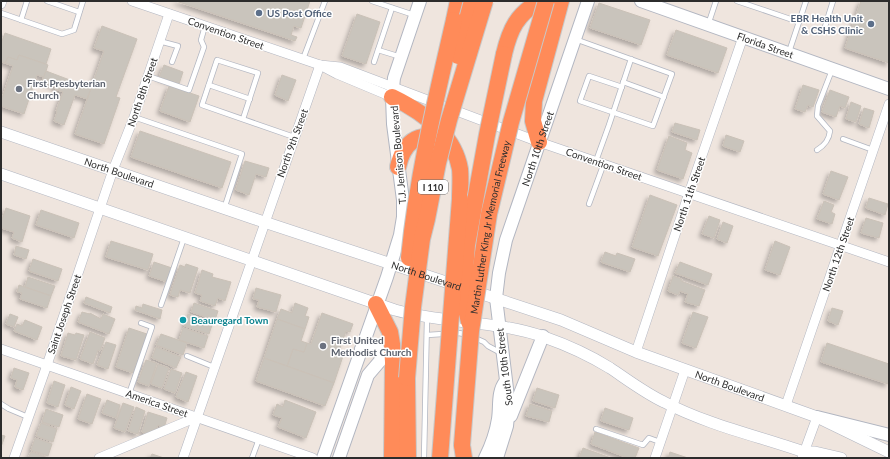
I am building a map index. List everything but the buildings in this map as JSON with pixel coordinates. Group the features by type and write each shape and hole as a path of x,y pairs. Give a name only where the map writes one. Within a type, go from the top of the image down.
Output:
{"highway":[{"path":"407,378 403,325 405,287 412,226 426,147 458,1"},
{"path":"449,120 460,44 472,1"},
{"name":"I 110","path":"408,458 407,378 413,307 422,239 428,219 438,163 449,120 485,1"},
{"path":"471,331 464,297 467,245 487,135 509,35 519,17 525,10 540,1"},
{"name":"Martin Luther King Jr Memorial Freeway","path":"463,454 471,331 489,214 511,122 546,1"},
{"path":"539,142 533,121 534,100 561,1"},
{"path":"392,92 403,102 427,118 442,132 451,146 460,167 460,199 440,458"},
{"path":"398,167 404,150 415,139 421,137 432,137 451,146"},
{"path":"376,304 390,332 392,344 392,458"},
{"path":"408,433 415,458"}],"main road":[{"name":"T.J. Jemison Boulevard","path":"323,458 400,235 403,217 403,200 393,124 392,92 401,57 420,1"},
{"name":"North 10th Street","path":"496,298 499,273 506,240 588,1"},
{"name":"Florida Street","path":"641,1 889,89"},
{"name":"South 10th Street","path":"496,298 509,406 507,426 497,458"},
{"path":"507,426 543,336"},
{"path":"339,458 368,375 380,361 381,356 378,348 374,346 367,346 361,349"},
{"path":"485,458 498,420 500,388 507,380"},
{"path":"817,417 889,435"},
{"path":"803,455 818,458"}],"street":[{"name":"Convention Street","path":"132,1 320,65 337,74 600,162 889,262"},
{"name":"North 8th Street","path":"113,170 134,117 169,14"},
{"name":"North 11th Street","path":"636,352 743,37"},
{"name":"North 9th Street","path":"183,458 196,417 320,65"},
{"name":"North 12th Street","path":"786,405 889,104"},
{"name":"North Boulevard","path":"1,132 224,209 568,323 636,352 817,417 889,452"},
{"name":"Saint Joseph Street","path":"14,458 113,170"},
{"path":"1,174 410,315 499,326 543,336 560,342 591,358 655,398 673,406 803,455 815,452 841,458"},
{"name":"America Street","path":"1,349 313,458"},
{"path":"655,458 685,370"},
{"path":"99,458 196,417"},
{"path":"803,455 817,417"}],"lane":[{"path":"21,20 27,1"},
{"path":"46,1 79,12"},
{"path":"1,13 62,34 74,30 83,1"},
{"path":"303,59 325,1"},
{"path":"372,1 415,15"},
{"path":"708,25 716,1"},
{"path":"737,1 799,22"},
{"path":"788,53 806,1"},
{"path":"824,30 833,1"},
{"path":"374,62 392,8"},
{"path":"148,76 189,90 204,47 201,40 205,26"},
{"path":"575,39 672,74 664,97 653,126 580,101 589,76 623,84 664,97"},
{"path":"159,40 178,46 172,62"},
{"path":"378,50 401,57"},
{"path":"589,204 613,113 631,59"},
{"path":"243,119 258,73 217,60 202,105 294,137"},
{"path":"817,150 824,145 829,137 830,131 817,116 818,106 832,69"},
{"path":"209,85 250,99"},
{"path":"134,117 242,154 224,209"},
{"path":"843,139 873,150"},
{"path":"161,305 184,238"},
{"path":"424,458 427,318"},
{"path":"129,394 152,327 141,322"},
{"path":"427,335 458,333 468,335 477,338 503,354"},
{"path":"187,356 214,367"},
{"path":"1,404 29,417"},
{"path":"596,429 643,446 649,438 660,442"},
{"path":"252,458 259,439"}],"place":[{"name":"US Post Office","path":"259,13"},
{"name":"EBR Health Unit & CSHS Clinic","path":"871,24"},
{"name":"First Presbyterian Church","path":"19,89"},
{"name":"Beauregard Town","path":"183,320"},
{"name":"First United Methodist Church","path":"323,346"}]}
